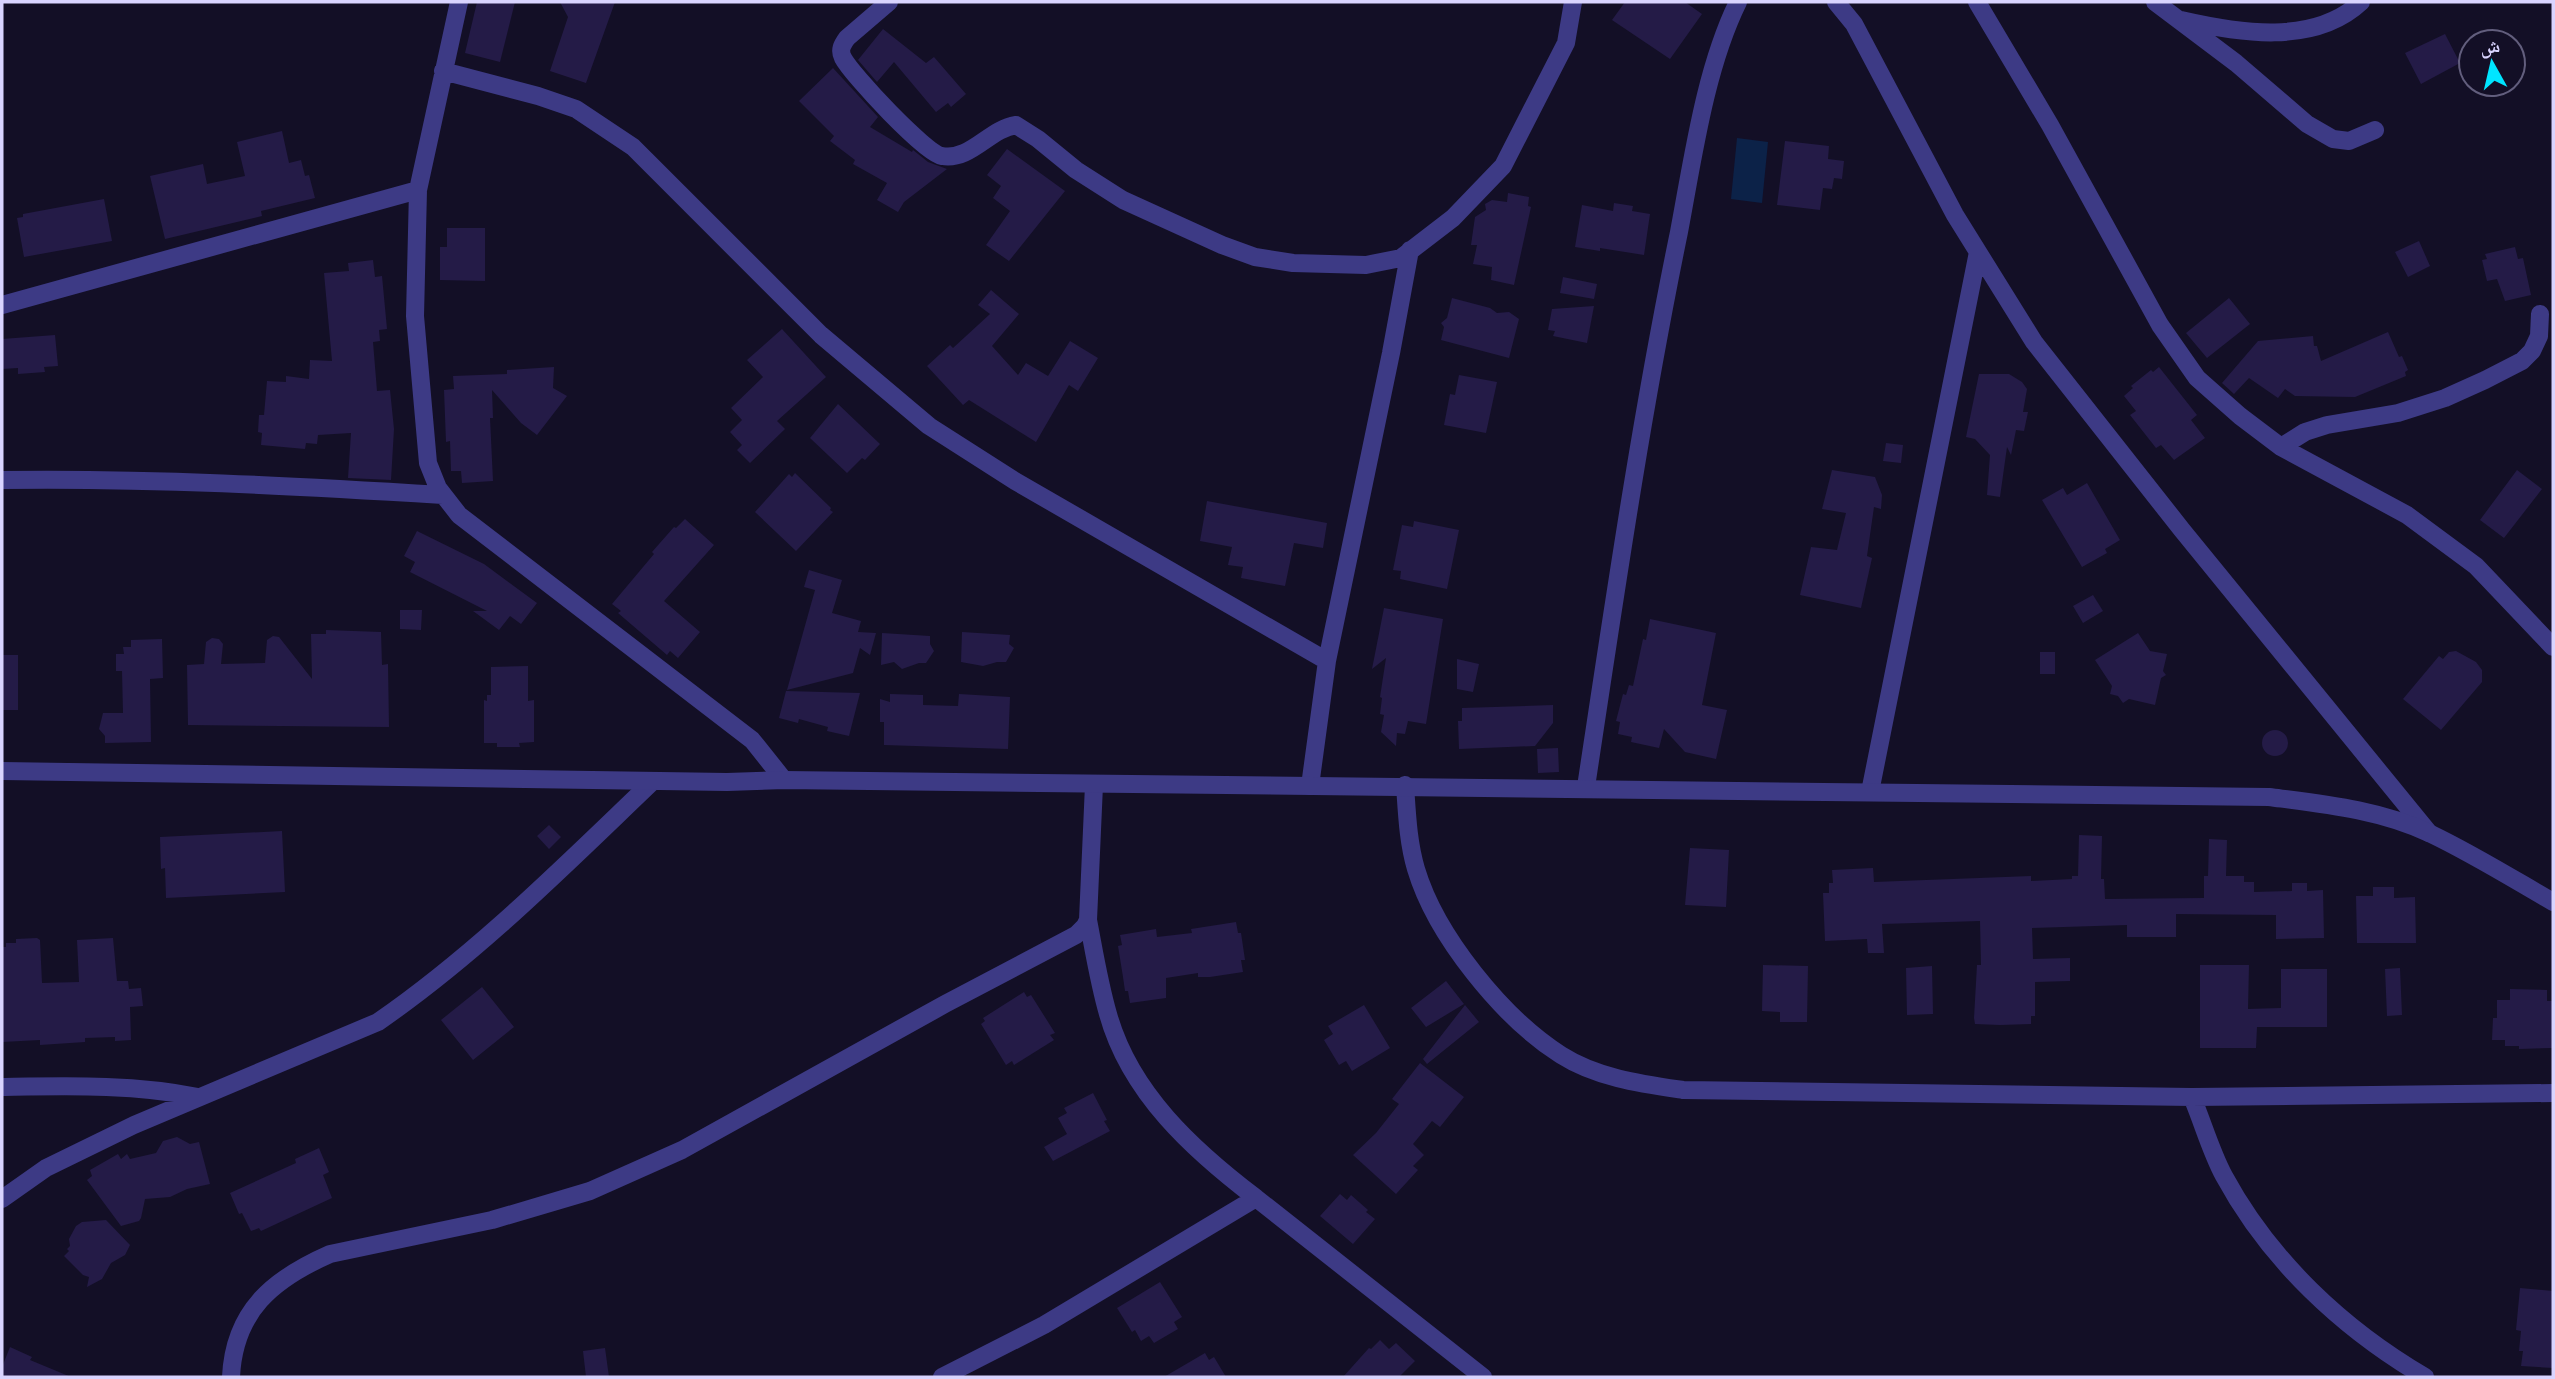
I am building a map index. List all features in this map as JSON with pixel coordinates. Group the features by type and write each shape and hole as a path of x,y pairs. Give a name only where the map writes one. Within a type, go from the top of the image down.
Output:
{"street":[{"path":"459,2 418,190 415,316 428,463 443,495 460,515 752,740 784,780"},
{"path":"889,2 847,38 841,51 864,85 930,152 951,157 971,150 995,133 1016,125 1076,170 1123,200 1223,245 1255,257 1293,263 1366,265 1401,258 1453,218 1503,166 1566,43 1573,2"},
{"path":"1586,787 1636,459 1661,318 1706,94 1738,2"},
{"path":"1836,2 1854,24 1955,215 2034,342 2430,833"},
{"path":"1977,2 2050,125 2160,325 2197,378 2281,447 2407,515 2476,566 2553,647"},
{"path":"2155,2 2236,63 2307,124 2333,139 2349,141 2375,130"},
{"path":"2174,18 2224,30 2272,33 2321,26 2361,2"},
{"path":"443,71 576,109 633,147 821,335 929,426 1015,481 1327,661"},
{"path":"2,305 418,190"},
{"path":"1310,786 1327,661 1389,366 1410,250"},
{"path":"1870,792 1978,252"},
{"path":"2281,447 2305,432 2327,425 2398,413 2445,398 2485,380 2522,360 2532,351 2539,336 2540,314"},
{"path":"2,480 76,479 282,485 443,495"},
{"path":"2,771 2269,796 2329,804 2380,816 2430,833 2553,902"},
{"path":"2,1199 46,1168 198,1097 378,1022 539,889 653,780"},
{"path":"1094,785 1088,920 1108,1016 1132,1071 1161,1112 1198,1150 1483,1377"},
{"path":"1405,785 1409,841 1416,871 1451,942 1486,987 1525,1027 1562,1055 1597,1072 1637,1084 1683,1090 2192,1097 2553,1093"},
{"path":"232,1377 236,1342 246,1317 263,1296 306,1265 330,1254 492,1220 590,1191 682,1150 945,1004 1076,935 1086,926 1088,920"},
{"path":"2,1087 127,1087 198,1097"},
{"path":"2192,1097 2224,1175 2263,1236 2298,1279 2357,1333 2425,1377"},
{"path":"942,1377 1044,1325 1256,1198"}],"water":[{"path":"1737,138 1768,142 1762,203 1731,199"}],"building":[{"path":"477,2 515,2 500,62 465,53"},
{"path":"560,2 615,2 586,83 550,71 568,17"},
{"path":"1625,2 1685,2 1702,14 1670,59 1612,20"},
{"path":"883,29 926,63 934,57 966,94 951,107 948,103 936,112 894,62 877,82 858,60"},
{"path":"2445,34 2457,57 2457,65 2421,84 2405,53"},
{"path":"833,68 878,117 870,127 912,152 913,150 928,162 947,169 904,202 898,212 877,200 887,183 853,164 855,160 830,141 834,136 799,101"},
{"path":"282,131 289,163 301,160 305,176 309,175 315,198 261,211 262,216 165,239 150,176 203,164 207,184 245,176 237,142"},
{"path":"1785,141 1829,146 1828,159 1844,161 1842,179 1834,178 1832,189 1823,188 1820,210 1777,205"},
{"path":"1007,149 1065,191 1009,261 986,245 1010,211 993,198 1001,186 987,175"},
{"path":"1508,193 1529,197 1528,206 1531,207 1514,285 1491,280 1492,267 1473,264 1477,245 1471,245 1475,217 1486,210 1485,204 1492,200 1507,202"},
{"path":"104,199 112,241 24,257 17,218 23,217 23,214"},
{"path":"1614,203 1633,206 1632,211 1650,214 1644,255 1575,247 1582,205 1613,211"},
{"path":"447,228 485,228 485,281 440,280 440,247 447,247"},
{"path":"2419,241 2430,266 2408,277 2395,252"},
{"path":"2515,247 2518,259 2523,258 2531,295 2505,301 2497,279 2487,281 2482,260 2487,259 2485,254"},
{"path":"373,260 375,277 382,276 387,329 379,330 380,341 373,342 377,391 390,390 394,429 391,480 348,478 351,433 318,435 317,444 306,443 305,449 261,445 262,433 258,432 259,415 264,415 267,381 286,382 286,376 309,379 310,360 332,361 324,273 349,271 348,263"},
{"path":"1563,277 1597,284 1594,299 1560,293"},
{"path":"991,290 1019,314 992,346 1018,375 1026,363 1048,376 1070,341 1098,358 1078,391 1069,385 1036,442 969,400 963,405 927,366 950,345 953,348 990,314 978,305"},
{"path":"1452,298 1490,308 1497,313 1509,312 1519,319 1509,358 1441,340 1444,327 1441,323 1447,318"},
{"path":"2229,298 2250,324 2207,358 2186,333"},
{"path":"1594,306 1587,343 1553,336 1555,331 1548,330 1552,309"},
{"path":"782,329 826,377 777,421 785,429 750,463 737,450 742,445 730,432 742,420 731,408 763,377 747,360"},
{"path":"2388,332 2408,370 2405,372 2406,376 2355,397 2295,396 2285,389 2278,398 2249,378 2234,394 2222,383 2258,341 2313,336 2321,361"},
{"path":"55,335 58,366 44,367 45,372 18,374 18,368 2,369 2,339"},
{"path":"554,367 553,388 567,396 537,435 521,423 492,390 493,418 490,418 493,481 462,483 461,471 451,471 450,441 446,442 444,390 454,389 453,376 507,374 507,370"},
{"path":"2159,367 2197,415 2191,420 2205,438 2174,460 2161,445 2156,448 2130,415 2136,411 2124,396 2133,388 2131,386"},
{"path":"1979,374 2009,374 2022,382 2027,389 2023,412 2028,412 2024,431 2016,430 2011,455 2007,447 2000,497 1987,495 1990,455 1975,439 1966,437"},
{"path":"1459,375 1497,382 1486,433 1444,425 1450,394 1455,395"},
{"path":"838,404 880,444 865,460 862,458 847,473 810,438"},
{"path":"1886,443 1903,445 1901,463 1883,461"},
{"path":"1832,470 1875,477 1882,495 1881,509 1874,507 1867,556 1872,558 1861,608 1800,595 1811,547 1837,550 1846,513 1822,509"},
{"path":"2517,470 2542,489 2504,538 2480,520"},
{"path":"795,473 833,512 796,551 755,512 789,474 792,477"},
{"path":"2087,483 2120,540 2105,549 2107,553 2082,567 2042,500 2063,488 2067,495"},
{"path":"1207,501 1327,523 1323,548 1294,543 1285,586 1241,578 1243,567 1228,565 1232,547 1200,541"},
{"path":"685,519 714,545 664,601 700,632 678,658 670,651 667,655 618,613 621,611 612,604 654,554 652,552 674,527"},
{"path":"1414,521 1459,530 1447,589 1400,579 1401,571 1393,570 1402,525 1413,527"},
{"path":"417,531 484,564 537,603 521,624 510,616 499,630 473,611 487,611 410,572 415,562 404,556"},
{"path":"809,570 842,580 832,613 861,621 858,632 876,633 870,655 860,648 853,673 787,690 815,590 804,587"},
{"path":"2093,595 2103,611 2083,623 2073,606"},
{"path":"1384,608 1443,619 1426,724 1408,721 1405,734 1397,733 1396,746 1381,732 1384,715 1380,714 1380,697 1386,658 1372,669"},
{"path":"400,610 422,610 421,630 400,629"},
{"path":"1650,619 1716,633 1702,705 1727,710 1716,759 1685,752 1664,729 1659,748 1631,742 1632,737 1618,734 1620,722 1616,721 1623,694 1626,695 1629,685 1633,686"},
{"path":"326,630 381,632 382,665 388,664 389,727 188,725 187,665 204,664 206,642 212,638 219,639 223,644 221,664 265,663 267,640 273,636 279,637 312,679 311,634 326,634"},
{"path":"962,632 1010,635 1009,644 1014,648 1006,662 983,666 961,662"},
{"path":"882,633 930,636 934,651 926,663 902,669 894,662 881,665"},
{"path":"2138,633 2150,651 2167,654 2163,671 2166,675 2161,678 2155,705 2129,699 2123,703 2118,696 2110,694 2112,686 2095,660"},
{"path":"162,639 163,678 150,679 151,742 105,743 105,736 99,729 103,713 123,713 122,671 116,671 116,654 124,654 123,647 131,647 131,640"},
{"path":"2456,651 2476,662 2482,670 2482,682 2441,730 2403,699 2439,656 2443,659 2449,652"},
{"path":"2040,652 2055,652 2055,674 2040,674"},
{"path":"2,655 18,655 18,710 2,710"},
{"path":"1457,659 1479,664 1473,692 1457,689"},
{"path":"528,666 528,701 534,700 534,742 519,743 520,747 497,747 497,743 484,743 484,700 487,701 487,695 491,695 491,667"},
{"path":"786,691 860,693 849,736 827,731 828,727 799,719 798,723 779,718"},
{"path":"890,694 923,695 923,705 958,706 959,694 1010,697 1008,749 884,745 880,699 890,702"},
{"path":"1553,705 1553,723 1535,746 1459,749 1458,721 1462,721 1462,708"},
{"path":"2275,730 2284,734 2288,743 2284,752 2275,756 2266,752 2262,743 2266,734"},
{"path":"1558,748 1559,772 1538,773 1537,749"},
{"path":"549,825 561,837 549,849 537,836"},
{"path":"282,831 285,892 166,898 165,868 161,869 160,837"},
{"path":"2079,835 2102,836 2101,879 2104,879 2105,899 2204,898 2204,876 2208,876 2209,839 2227,840 2226,876 2244,876 2244,882 2254,882 2254,892 2292,891 2292,883 2307,883 2307,891 2323,890 2324,938 2276,939 2276,915 2176,914 2176,937 2127,937 2127,925 2032,928 2033,959 2070,958 2070,981 2035,982 2035,1016 2031,1016 2031,1024 2000,1025 1975,1024 1977,965 1981,965 1980,921 1882,924 1884,953 1868,953 1867,939 1825,941 1823,893 1829,893 1829,883 1833,883 1832,870 1873,868 1874,882 2031,876 2031,881 2072,879 2072,876 2078,876"},
{"path":"1690,848 1729,850 1726,907 1685,905"},
{"path":"2373,887 2394,887 2394,898 2415,897 2416,943 2357,943 2356,896 2373,896"},
{"path":"1236,922 1238,933 1241,933 1245,960 1241,960 1243,972 1210,977 1198,977 1198,973 1166,978 1166,998 1130,1003 1128,991 1125,991 1118,946 1122,945 1120,935 1156,929 1157,937 1192,933 1191,929"},
{"path":"113,938 117,981 128,981 129,989 141,988 143,1006 130,1007 131,1040 115,1041 115,1037 85,1038 85,1042 40,1045 40,1040 2,1042 2,947 6,947 6,943 16,943 16,939 40,940 42,983 79,982 77,940"},
{"path":"1763,965 1808,966 1807,1022 1780,1022 1780,1012 1762,1011"},
{"path":"2200,965 2249,965 2248,1009 2281,1008 2281,969 2327,969 2327,1027 2257,1027 2256,1048 2200,1048"},
{"path":"1932,966 1933,1014 1907,1015 1906,968"},
{"path":"2400,968 2402,1015 2387,1016 2385,969"},
{"path":"1446,981 1464,1004 1426,1027 1411,1008"},
{"path":"482,987 514,1027 473,1060 441,1020"},
{"path":"2510,989 2547,990 2547,1001 2552,1001 2552,1048 2519,1049 2519,1046 2505,1046 2505,1040 2492,1040 2493,1018 2497,1018 2497,1000 2510,1000"},
{"path":"1024,992 1027,997 1031,995 1055,1033 1050,1035 1054,1040 1014,1065 1012,1061 1006,1065 981,1024 985,1021 983,1018"},
{"path":"1364,1005 1390,1048 1352,1071 1346,1061 1339,1065 1324,1040 1333,1034 1328,1026"},
{"path":"1465,1005 1479,1022 1427,1064 1423,1059"},
{"path":"1420,1063 1464,1097 1440,1127 1432,1121 1413,1144 1424,1155 1413,1166 1418,1170 1396,1194 1353,1155 1376,1133 1399,1104 1392,1099"},
{"path":"1093,1093 1110,1131 1053,1161 1044,1147 1067,1134 1058,1118 1067,1113 1064,1108"},
{"path":"177,1137 190,1144 199,1142 210,1184 187,1189 170,1197 145,1199 139,1221 121,1226 87,1180 92,1176 90,1170 118,1154 121,1159 127,1154 130,1159 156,1153 163,1141"},
{"path":"319,1148 329,1172 323,1175 332,1198 261,1231 259,1228 251,1231 242,1213 239,1214 230,1193 296,1163 295,1159"},
{"path":"1340,1194 1347,1200 1351,1195 1375,1219 1353,1244 1320,1216"},
{"path":"106,1220 130,1245 125,1255 111,1263 102,1279 87,1287 89,1277 83,1275 64,1256 69,1251 69,1239 76,1226 82,1222"},
{"path":"1160,1282 1182,1317 1174,1322 1178,1329 1154,1343 1149,1336 1141,1341 1117,1308"},
{"path":"2520,1288 2553,1291 2553,1368 2521,1366 2521,1331 2516,1330"},
{"path":"1380,1340 1389,1349 1396,1343 1415,1361 1399,1377 1343,1377 1369,1348"},
{"path":"10,1347 32,1357 30,1360 71,1377 2,1377 2,1367"},
{"path":"605,1348 609,1377 586,1377 583,1351"},
{"path":"1205,1353 1209,1360 1214,1357 1226,1377 1164,1377"}]}
